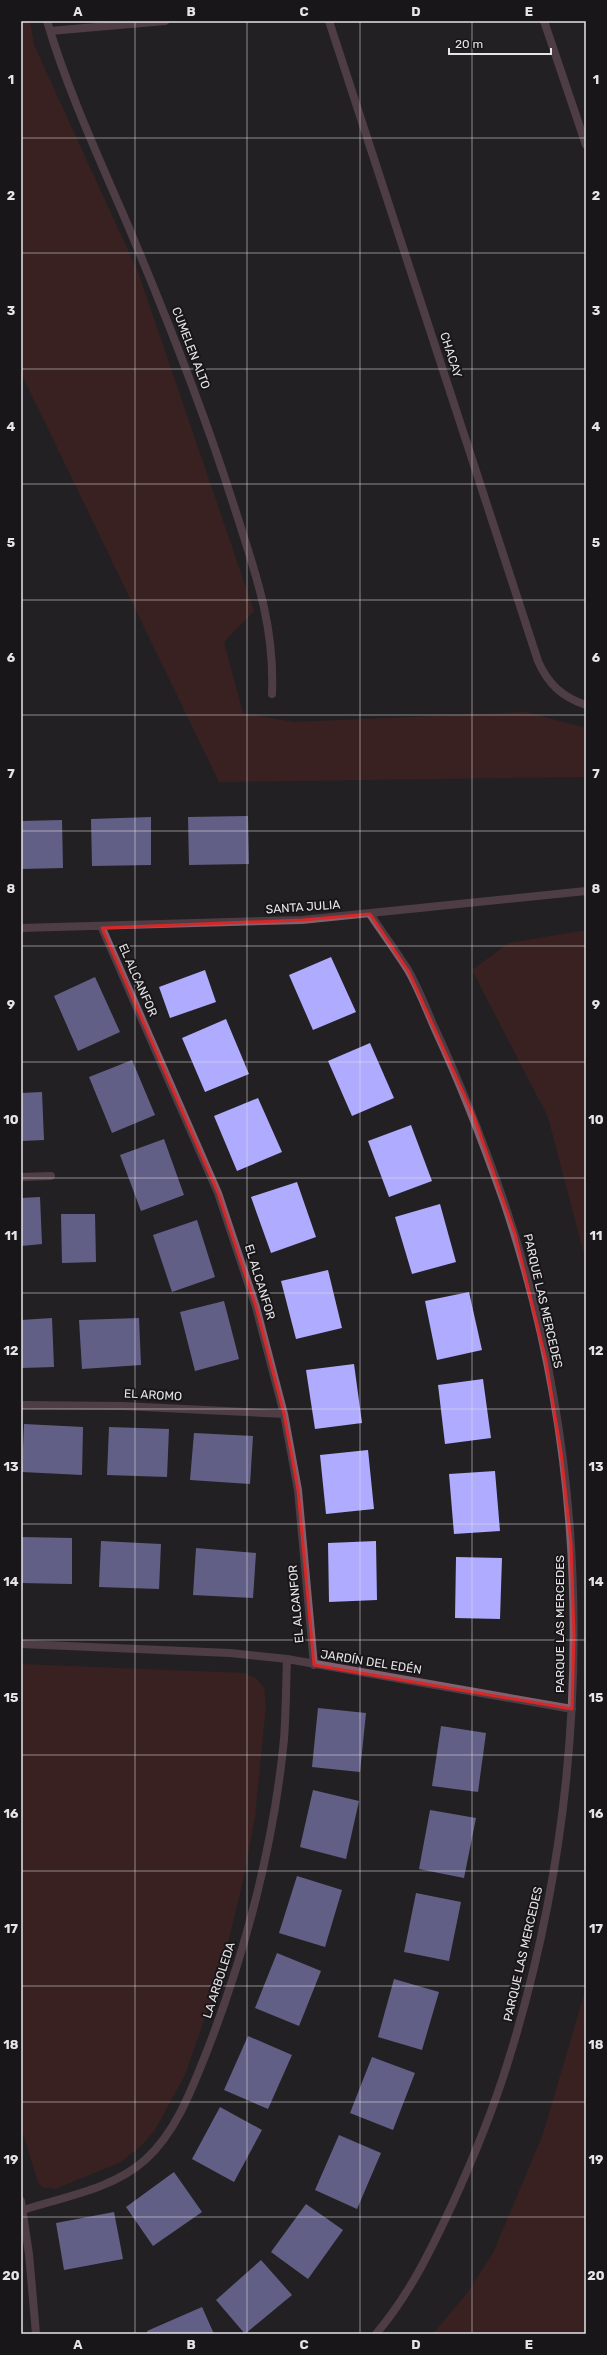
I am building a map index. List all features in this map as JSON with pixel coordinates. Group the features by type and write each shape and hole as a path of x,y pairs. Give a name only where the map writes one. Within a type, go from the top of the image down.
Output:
{"street":[{"name":"CUMELEN ALTO","path":"47,21 93,141 171,328 222,470 267,613 273,668 272,694"},
{"path":"50,31 165,21"},
{"name":"CHACAY","path":"329,21 538,661 543,673 559,692 572,700 586,704"},
{"path":"544,21 586,145"},
{"name":"SANTA JULIA","path":"21,928 102,928 302,920 586,891"},
{"name":"PARQUE LAS MERCEDES","path":"370,914 409,972 471,1110 515,1234 524,1267 550,1384 567,1498 574,1613 572,1709 564,1809 549,1903 534,1973 508,2064 484,2132 438,2238 407,2293 376,2334"},
{"name":"EL ALCANFOR","path":"102,928 218,1193 256,1306 284,1414 298,1490 314,1665"},
{"path":"21,1177 51,1176"},
{"name":"EL AROMO","path":"21,1405 123,1406 284,1414"},
{"name":"JARDÍN DEL EDÉN","path":"21,1644 230,1653 287,1660 429,1683 572,1709"},
{"name":"LA ARBOLEDA","path":"23,2210 114,2179 138,2165 160,2144 175,2122 187,2097 220,2019 234,1975 263,1864 284,1739 287,1660"},
{"path":"21,2201 36,2334"}],"highlighted area":[{"path":"370,914 409,972 474,1117 489,1156 515,1234 546,1361 561,1452 571,1543 574,1635 572,1709 314,1665 298,1490 284,1414 256,1307 218,1193 102,928 302,920"}],"shaded area":[{"path":"21,21 30,21 34,45 138,272 254,611 224,642 243,713 294,722 526,712 586,728 586,777 219,782 21,373"},
{"path":"586,930 586,1262 548,1117 472,970 509,943"},
{"path":"21,1664 244,1673 256,1678 264,1688 266,1706 255,1817 243,1881 220,1975 185,2075 155,2130 140,2147 119,2163 55,2189 42,2187 38,2182 21,2127"},
{"path":"586,1988 586,2334 433,2334 467,2293 493,2253 543,2134"}],"building":[{"path":"248,816 249,864 189,865 188,817"},
{"path":"151,817 151,865 92,866 91,819"},
{"path":"62,820 63,868 21,869 21,821"},
{"path":"331,957 356,1012 313,1030 289,975"},
{"path":"205,970 216,1002 170,1018 159,987"},
{"path":"95,977 120,1032 78,1051 54,996"},
{"path":"226,1019 249,1074 205,1092 182,1038"},
{"path":"370,1043 394,1098 352,1116 328,1061"},
{"path":"132,1060 155,1115 112,1133 89,1077"},
{"path":"42,1092 44,1140 21,1141 21,1093"},
{"path":"258,1098 282,1152 237,1171 214,1116"},
{"path":"411,1125 432,1181 389,1197 368,1141"},
{"path":"164,1139 184,1195 141,1211 120,1155"},
{"path":"297,1182 316,1237 271,1253 251,1197"},
{"path":"40,1197 42,1244 21,1246 21,1198"},
{"path":"440,1204 456,1262 412,1274 395,1217"},
{"path":"61,1214 95,1214 96,1262 62,1263"},
{"path":"197,1220 215,1277 172,1292 153,1235"},
{"path":"328,1270 342,1328 296,1339 281,1281"},
{"path":"469,1292 482,1350 437,1360 425,1301"},
{"path":"224,1301 239,1359 195,1371 180,1312"},
{"path":"52,1318 54,1367 21,1368 21,1320"},
{"path":"139,1318 141,1365 82,1369 79,1320"},
{"path":"354,1364 362,1423 315,1429 306,1370"},
{"path":"483,1379 491,1438 445,1444 438,1385"},
{"path":"24,1424 83,1427 82,1475 22,1472"},
{"path":"109,1427 169,1429 167,1477 107,1475"},
{"path":"194,1433 253,1436 250,1484 190,1480"},
{"path":"368,1450 374,1509 326,1514 320,1455"},
{"path":"495,1471 500,1531 454,1534 449,1474"},
{"path":"21,1537 72,1538 72,1584 21,1583"},
{"path":"101,1541 161,1544 159,1589 99,1587"},
{"path":"376,1541 377,1600 329,1602 328,1543"},
{"path":"196,1548 256,1553 253,1598 193,1595"},
{"path":"456,1557 502,1558 500,1619 455,1618"},
{"path":"318,1708 366,1713 360,1772 312,1767"},
{"path":"441,1726 486,1733 478,1792 432,1786"},
{"path":"313,1790 359,1801 346,1859 300,1847"},
{"path":"430,1810 476,1818 464,1878 419,1869"},
{"path":"297,1876 342,1890 325,1947 279,1933"},
{"path":"416,1893 461,1902 449,1961 404,1952"},
{"path":"277,1953 321,1971 299,2026 255,2008"},
{"path":"394,1979 439,1992 422,2050 378,2037"},
{"path":"248,2036 292,2055 268,2109 224,2090"},
{"path":"372,2057 415,2073 393,2130 350,2113"},
{"path":"220,2107 262,2130 234,2182 192,2159"},
{"path":"339,2135 381,2153 357,2209 315,2190"},
{"path":"174,2172 202,2212 153,2246 126,2207"},
{"path":"306,2204 343,2230 308,2279 271,2252"},
{"path":"114,2212 123,2259 64,2270 56,2223"},
{"path":"261,2260 292,2295 245,2334 216,2300"},
{"path":"202,2307 214,2334 148,2334 147,2331"}]}
